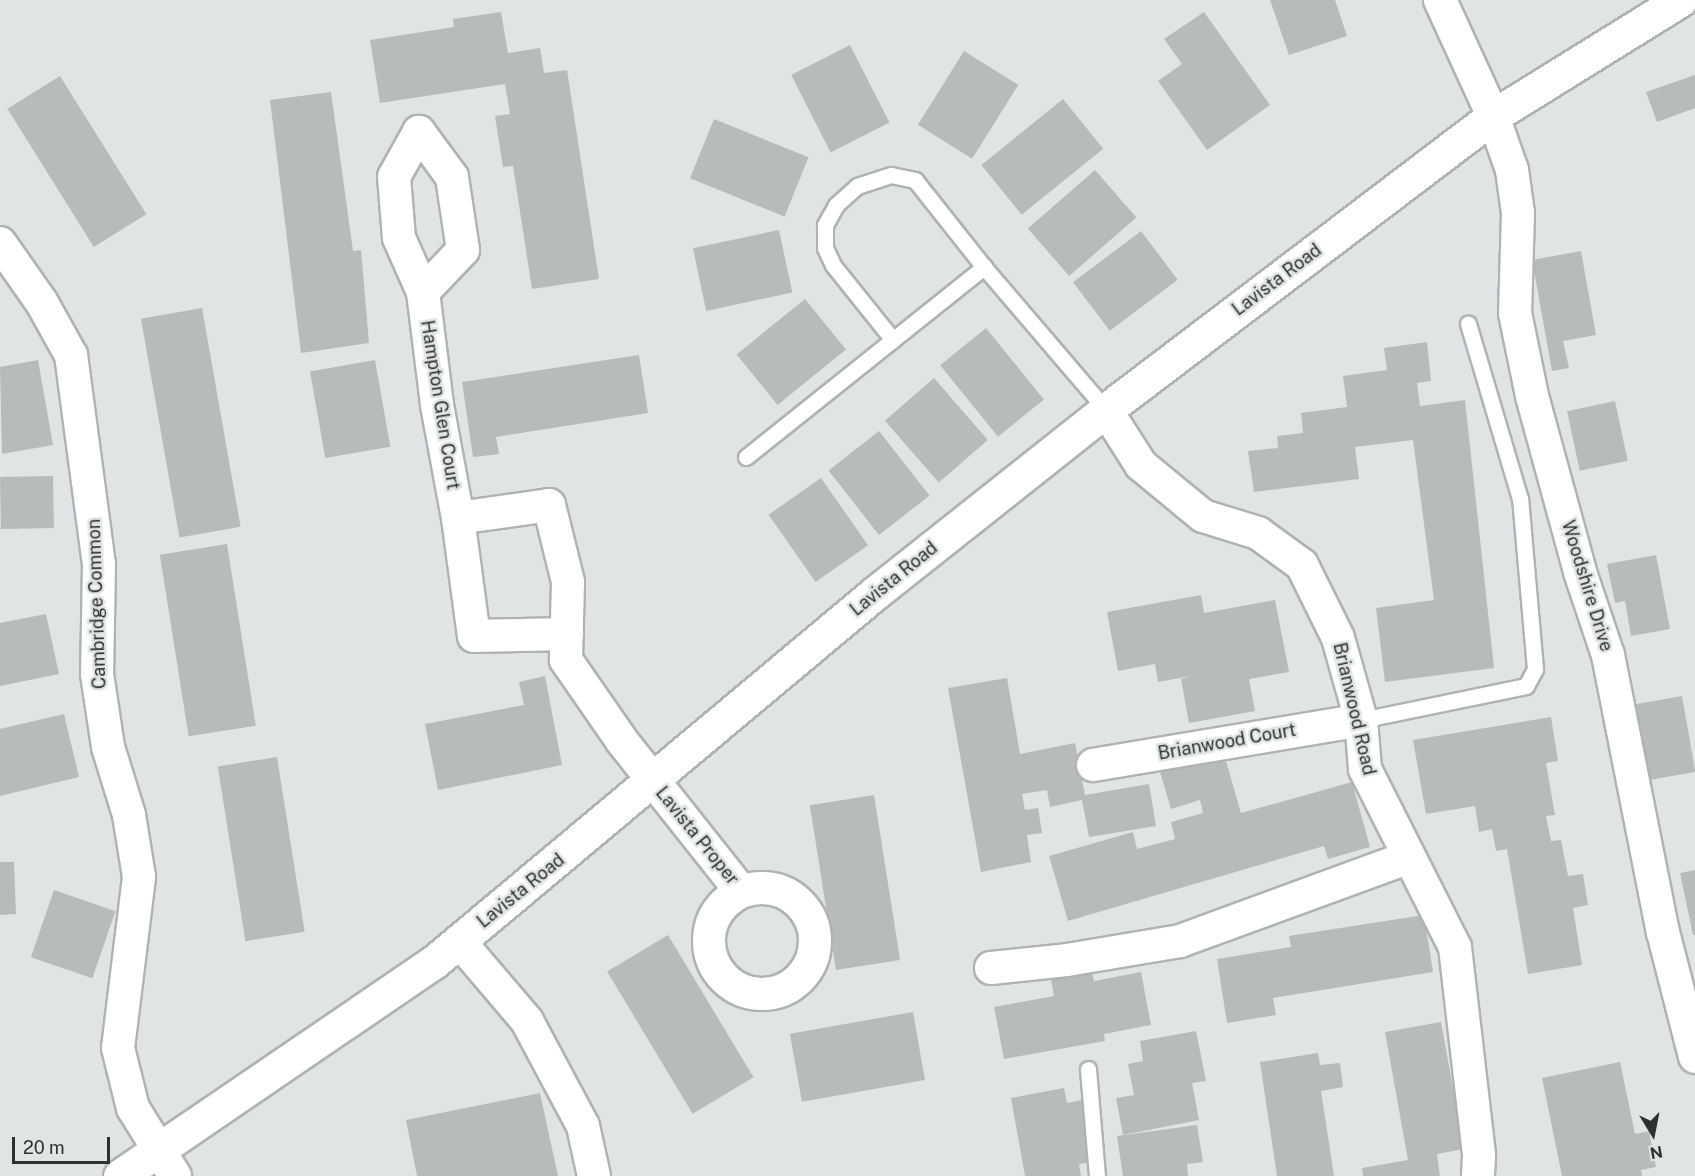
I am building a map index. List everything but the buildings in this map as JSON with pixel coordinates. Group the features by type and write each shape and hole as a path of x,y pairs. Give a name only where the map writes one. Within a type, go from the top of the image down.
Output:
{"main road":[{"name":"Lavista Road","path":"120,1176 168,1164 459,941 875,593 1106,410 1492,116 1680,0"}],"street":[{"name":"Woodshire Drive","path":"1440,0 1492,116 1512,170 1516,202 1515,313 1532,396 1580,572 1608,656 1662,932 1695,1057"},
{"name":"Cambridge Common","path":"0,243 42,303 71,355 99,564 97,674 108,747 129,815 139,877 118,1047 133,1108 168,1164"},
{"name":"Hampton Glen Court","path":"423,292 437,405 458,518 474,636 567,634"},
{"name":"Brianwood Road","path":"1106,410 1142,465 1203,516 1258,533 1302,566 1338,638 1360,720 1365,769 1455,947 1479,1156 1478,1176"},
{"path":"458,518 549,506 568,582 566,660 653,781"},
{"name":"Brianwood Court","path":"1093,765 1360,720"},
{"name":"Lavista Proper","path":"653,781 741,891 790,893 812,917 816,949 802,978 775,994 742,992 717,972 707,942 716,911 741,891"},
{"path":"991,968 1067,960 1180,941 1409,856"},
{"path":"459,941 527,1021 583,1126 594,1176"}],"lane":[{"path":"893,340 833,265 825,248 825,225 836,205 857,186 891,175 915,180 984,267 1106,410"},
{"path":"746,456 984,267"},
{"path":"1360,720 1526,686 1535,669 1520,499 1468,324"},
{"path":"1088,1069 1097,1176"}]}
